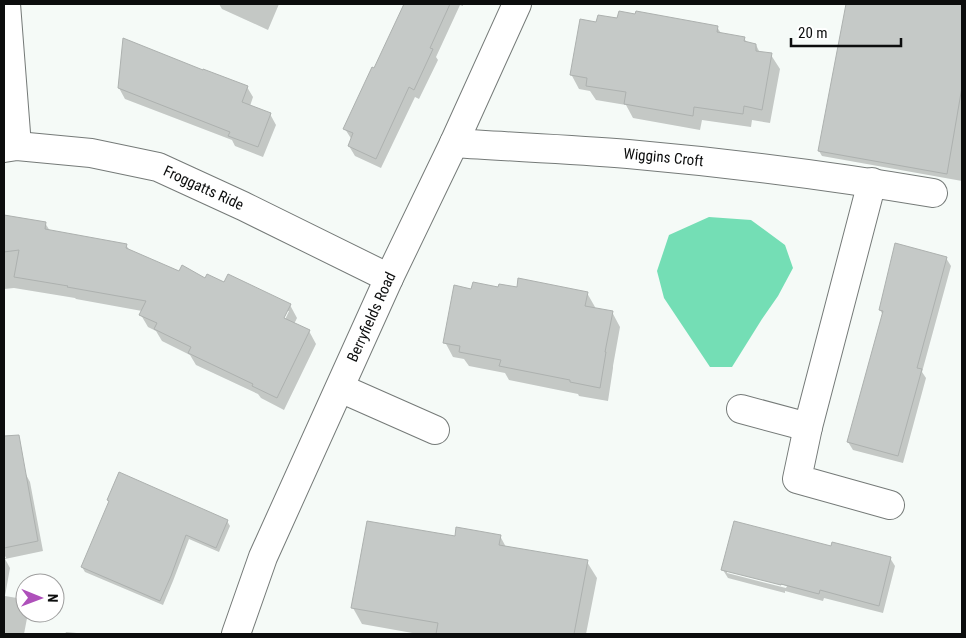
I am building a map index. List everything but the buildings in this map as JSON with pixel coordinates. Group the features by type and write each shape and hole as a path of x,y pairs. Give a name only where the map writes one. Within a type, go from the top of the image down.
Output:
{"street":[{"path":"6,4 10,147"},
{"name":"Berryfields Road","path":"236,634 263,557 389,278 454,143 517,4"},
{"name":"Wiggins Croft","path":"454,143 637,155 757,167 872,182 933,193"},
{"name":"Froggatts Ride","path":"10,147 91,153 158,167 243,206 389,278"},
{"path":"872,182 808,427 797,479 890,504"},
{"path":"340,388 435,430"},
{"path":"741,409 808,427"}],"shaded area":[{"path":"709,217 751,220 785,245 793,268 778,296 732,367 710,367 664,298 657,271 669,235"}]}
